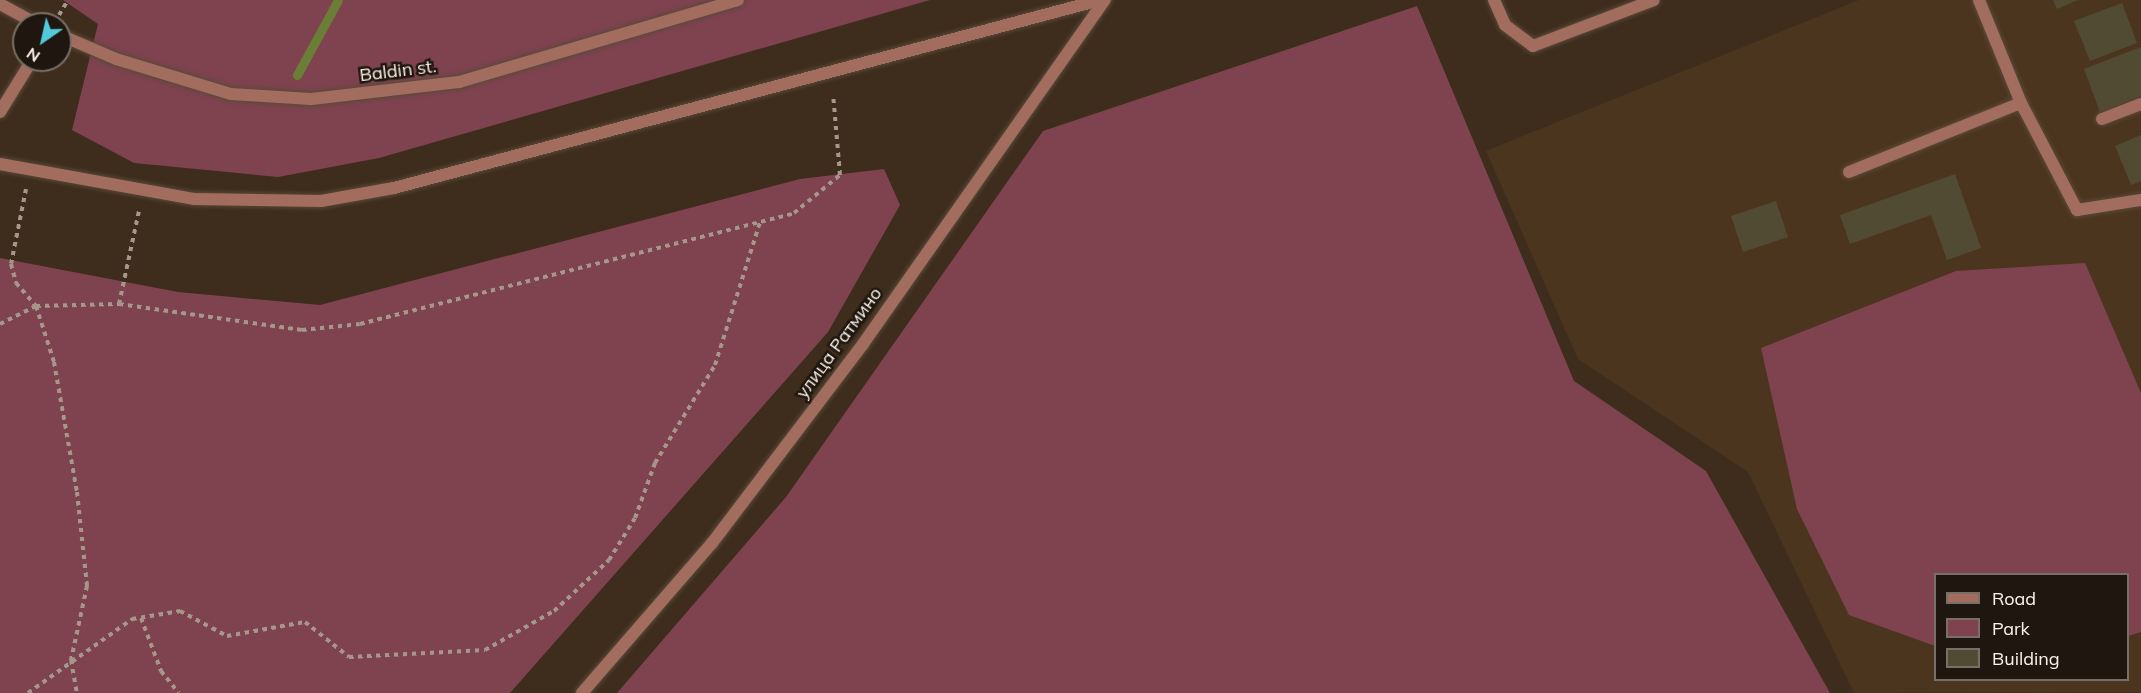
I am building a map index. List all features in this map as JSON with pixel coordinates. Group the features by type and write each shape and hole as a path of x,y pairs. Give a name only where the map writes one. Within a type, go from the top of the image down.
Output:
{"street":[{"name":"Baldin st.","path":"72,40 116,59 231,94 311,99 459,82 738,0"},
{"path":"0,164 143,193 245,204 321,201 394,188 1100,0"},
{"name":"улица Ратмино","path":"582,693 712,543 834,382 1105,0"},
{"path":"1494,0 1505,25 1533,45 1654,0"},
{"path":"1979,0 2021,103 2077,210 2141,200"},
{"path":"0,4 15,12"},
{"path":"0,112 25,72"},
{"path":"1850,172 2021,103"},
{"path":"2102,119 2141,104"}],"path":[{"path":"0,324 36,306 119,304 302,330 360,324 794,213 840,175 831,72"},
{"path":"30,170 11,264 16,283 36,306 54,362 87,586 71,660 77,693"},
{"path":"119,304 143,193"},
{"path":"28,693 71,660 141,618 180,611 227,636 305,622 349,657 486,650 554,611 609,560 635,518 655,463 715,365 760,222"},
{"path":"141,618 161,671 179,693"}],"shaded area":[{"path":"1859,0 2141,0 2141,692 1854,693 1748,472 1578,359 1486,151"}],"green space":[{"path":"63,0 930,0 379,158 278,177 134,163 72,130 98,24"},
{"path":"1417,6 1574,381 1706,471 1830,693 617,693 786,497 1043,131"},
{"path":"884,169 900,205 828,332 510,693 0,693 0,258 178,292 320,305 800,179"},
{"path":"2085,263 2141,393 2141,632 2129,636 2129,573 1934,573 1934,646 1849,615 1797,509 1761,348 1956,271"}],"building":[{"path":"2053,0 2078,0 2057,9"},
{"path":"2122,3 2137,43 2090,61 2074,21"},
{"path":"2141,47 2141,96 2100,112 2084,69"},
{"path":"2141,135 2141,181 2131,185 2115,146"},
{"path":"1955,174 1981,248 1947,260 1931,215 1850,244 1840,215"},
{"path":"1776,201 1788,237 1743,252 1731,216"}],"waterway":[{"path":"297,75 338,0"}]}
